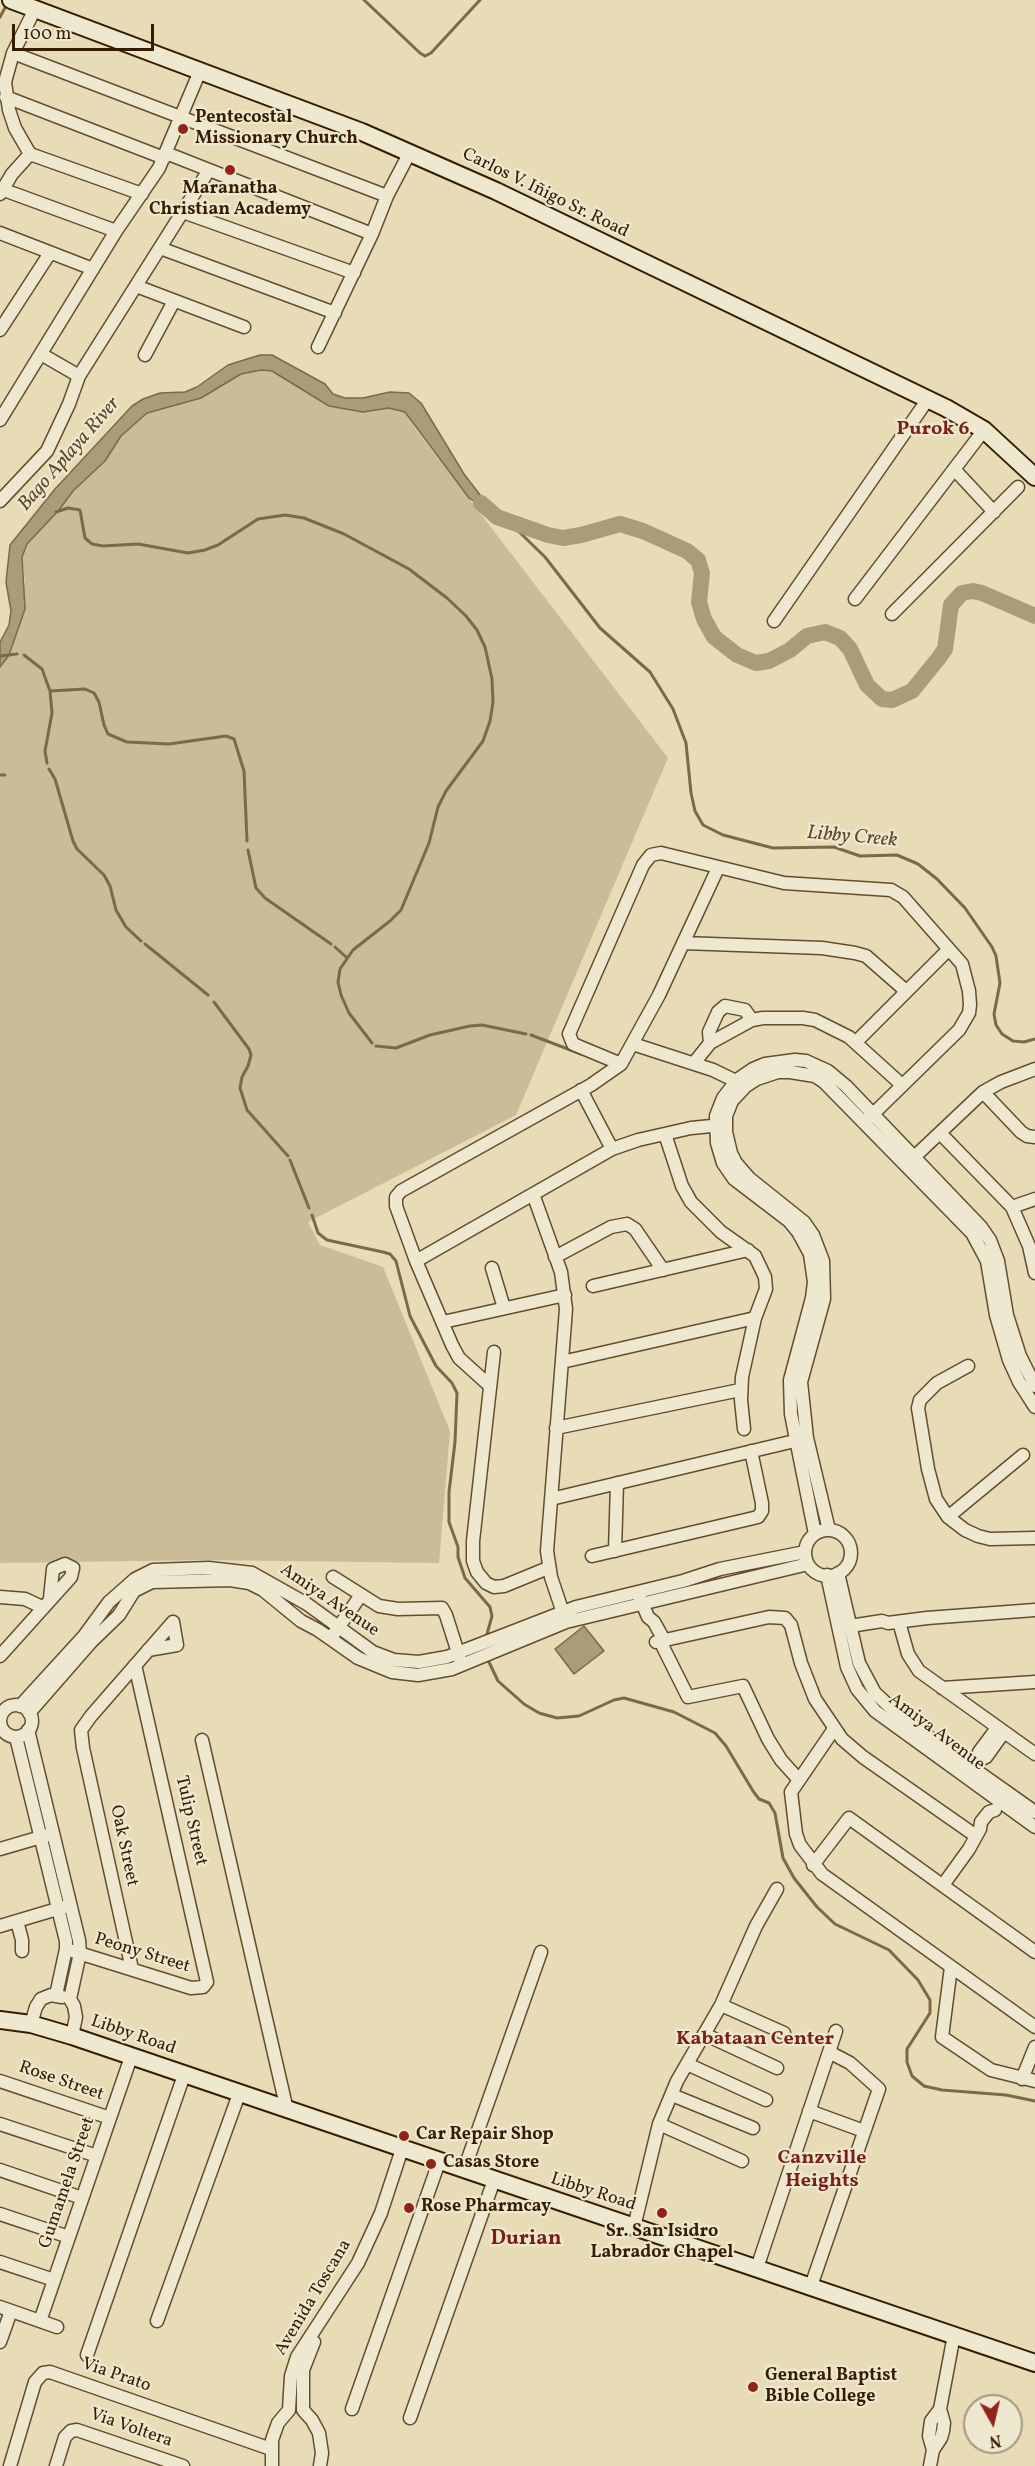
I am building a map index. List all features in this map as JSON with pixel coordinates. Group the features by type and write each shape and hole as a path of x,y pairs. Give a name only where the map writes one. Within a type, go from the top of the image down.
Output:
{"main road":[{"name":"Carlos V. Iñigo Sr. Road","path":"11,0 410,152 496,191 928,399 984,430 1035,477"},
{"name":"Libby Road","path":"0,2020 31,2024 72,2036 1035,2363"}],"street":[{"path":"31,17 13,53 8,69 6,97 15,128 30,154 142,194"},
{"path":"13,53 387,196"},
{"path":"0,420 165,155 200,71"},
{"path":"6,97 209,170 372,234"},
{"path":"318,347 372,234 387,196 410,152"},
{"path":"30,154 12,174 2,192 116,231"},
{"path":"0,501 47,451 69,404 78,376 209,170"},
{"path":"183,212 354,273"},
{"path":"2,238 93,270"},
{"path":"160,248 335,312"},
{"path":"0,330 50,253"},
{"path":"136,286 244,327"},
{"path":"145,355 174,302"},
{"path":"41,354 78,376"},
{"path":"774,621 928,399"},
{"path":"855,599 984,430"},
{"path":"954,469 994,512"},
{"path":"892,614 1018,487"},
{"path":"621,1064 573,1044 569,1034 643,865 651,855 661,853 784,883 891,890 903,897 962,964 969,991 969,1013 959,1030 869,1118"},
{"path":"490,1386 459,1358 416,1261 396,1206 397,1194 581,1090 621,1064 683,943 718,868"},
{"path":"683,943 822,948 855,953 866,956 906,991"},
{"path":"856,1042 949,949"},
{"path":"710,1043 709,1032 718,1012 725,1006 745,1010 752,1020"},
{"path":"694,1063 710,1043 752,1020 774,1017 808,1018 856,1042 902,1086"},
{"path":"633,1044 694,1063 741,1083"},
{"path":"829,1530 802,1439 791,1414 790,1380 812,1298 814,1282 810,1254 789,1221 743,1186 728,1170 719,1153 721,1125 718,1108 729,1088 741,1083 765,1064 782,1061 806,1061 838,1078 869,1118 981,1227 990,1240 998,1261 1007,1314 1020,1356 1035,1386"},
{"path":"911,1161 983,1092 1001,1082 1035,1069"},
{"path":"581,1090 612,1149"},
{"path":"983,1092 1021,1132 1035,1137"},
{"path":"416,1261 612,1149 665,1134 721,1125"},
{"path":"940,1133 1012,1207 1024,1233 1034,1265"},
{"path":"665,1134 682,1186 691,1202 721,1232 755,1256 765,1276 766,1289 755,1318 743,1367 740,1390 744,1430"},
{"path":"911,1161 978,1242 987,1261 996,1315 1009,1360 1019,1382 1035,1407"},
{"path":"533,1194 555,1257 565,1295 566,1310 551,1499 548,1568 564,1617"},
{"path":"1012,1207 1035,1199"},
{"path":"555,1257 627,1221 635,1228 663,1270"},
{"path":"593,1287 748,1250"},
{"path":"492,1268 504,1308"},
{"path":"443,1322 565,1295"},
{"path":"562,1362 755,1318"},
{"path":"494,1353 473,1541 473,1561 481,1577 494,1587 504,1586 548,1568"},
{"path":"968,1366 937,1383 920,1400 918,1408 936,1499 948,1517 965,1530 990,1539 1035,1538"},
{"path":"556,1428 740,1390"},
{"path":"551,1499 802,1439"},
{"path":"802,1439 815,1534"},
{"path":"592,1556 747,1521 763,1515 751,1451"},
{"path":"948,1517 1023,1455"},
{"path":"615,1551 616,1484"},
{"path":"829,1530 843,1535 850,1548 848,1563 832,1574 816,1572 806,1558 808,1542 815,1534 829,1530"},
{"name":"Amiya Avenue","path":"25,1710 92,1634 109,1602 144,1579 166,1569 232,1569 252,1573 300,1622 334,1633 394,1660 429,1661 460,1659 564,1617 639,1597 720,1569 806,1558"},
{"name":"Amiya Avenue","path":"832,1574 863,1673 883,1703 973,1769 1001,1802 1035,1827"},
{"name":"Amiya Avenue","path":"832,1574 844,1655 857,1689 875,1712 885,1720 973,1769"},
{"path":"333,1577 361,1596 387,1608 442,1608 460,1659"},
{"name":"Amiya Avenue","path":"266,1586 307,1604 334,1633"},
{"path":"334,1633 361,1596"},
{"path":"0,1597 46,1603 0,1656"},
{"path":"639,1597 648,1617 654,1622 661,1643 688,1697 743,1686 771,1745 799,1780"},
{"path":"850,1630 883,1628 893,1622 1035,1610"},
{"path":"661,1643 769,1617 787,1615 809,1686 834,1729 862,1757 978,1832"},
{"path":"893,1622 913,1664 942,1688 1035,1754"},
{"path":"135,1665 148,1650"},
{"name":"Oak Street","path":"132,1970 81,1730 135,1665"},
{"name":"Tulip Street","path":"135,1665 207,1975 206,1985"},
{"path":"942,1688 1035,1682"},
{"path":"968,1707 977,1686"},
{"path":"16,1737 5,1732 0,1725 2,1711 13,1706 25,1710 31,1722 28,1730 54,1833 65,1907 66,1949 56,1995"},
{"path":"834,1729 791,1795 795,1833 813,1865 826,1877 1035,2027"},
{"path":"16,1737 28,1730"},
{"path":"973,1769 979,1752 1000,1730"},
{"path":"16,1737 41,1836 80,1953 70,1999 76,2017 72,2036"},
{"path":"202,1740 287,2110"},
{"path":"943,1885 969,1849 978,1832 987,1826 994,1816 1001,1802"},
{"name":"Amiya Avenue","path":"1001,1802 1035,1812"},
{"path":"813,1865 849,1818 1035,1953"},
{"path":"0,1849 54,1833"},
{"path":"634,2227 659,2124 687,2064 721,2005 756,1926 777,1889"},
{"path":"0,1926 65,1907"},
{"path":"17,1921 22,1940 22,1951"},
{"name":"Peony Street","path":"66,1949 191,1988 200,1989 206,1985"},
{"path":"464,2170 541,1952"},
{"path":"951,1967 942,2037 991,2070 1029,2080 1035,2047"},
{"path":"31,2024 38,2002 46,1996 56,1995 70,1999"},
{"path":"721,2005 784,2033"},
{"path":"757,2268 836,2031"},
{"path":"704,2034 777,2068"},
{"path":"811,2286 879,2089 850,2062 829,2052"},
{"name":"Gumamela Street","path":"40,2321 131,2057"},
{"path":"687,2064 766,2100"},
{"path":"87,2355 184,2075"},
{"name":"Rose Street","path":"0,2080 110,2118"},
{"path":"157,2321 239,2094"},
{"path":"672,2095 753,2128"},
{"path":"809,2112 864,2131"},
{"path":"0,2124 97,2156"},
{"path":"659,2124 742,2161"},
{"name":"Avenida Toscana","path":"272,2466 271,2449 278,2423 289,2410 300,2351 322,2326 371,2246 405,2150"},
{"path":"352,2409 439,2162"},
{"path":"0,2170 82,2198"},
{"path":"410,2418 494,2180"},
{"path":"0,2214 69,2237"},
{"path":"0,2262 54,2280"},
{"path":"0,2342 5,2309 57,2327"},
{"path":"930,2466 933,2450 943,2430 944,2423 940,2409 954,2335"},
{"name":"Via Prato","path":"10,2466 35,2382 43,2373 50,2372 271,2449"},
{"name":"Avenida Toscana","path":"297,2376 303,2410"},
{"path":"289,2410 303,2410 312,2420 322,2443 321,2466"},
{"name":"Via Voltera","path":"57,2466 65,2437 77,2430 183,2466"}],"shaded area":[{"path":"260,355 272,355 325,384 333,394 345,398 363,398 390,392 409,393 421,403 464,474 497,517 469,498 405,412 389,408 363,412 329,406 272,371 261,370 241,374 201,398 147,413 121,436 105,461 73,491 59,510 27,544 22,557 25,609 9,655 0,667 0,642 9,625 11,611 6,582 10,545 55,489 132,406 160,393 185,392 197,387 228,365"},
{"path":"261,370 272,371 329,406 363,412 389,408 405,412 417,431 668,758 516,1115 308,1222 320,1245 383,1267 450,1431 439,1563 206,1560 0,1563 0,667 25,582 22,557 27,544 59,510 73,491 105,461 121,436 147,413 201,398 241,374"},
{"path":"584,1626 604,1651 574,1674 555,1649"}],"waterway":[{"path":"364,0 425,56 431,53 480,0"},
{"path":"0,17 6,6"},
{"path":"481,503 497,517 548,535 563,538 620,524 643,531 687,551 698,560 702,573 699,602 704,619 714,637 737,655 756,663 769,661 790,650 807,636 825,632 840,638 850,649 867,685 882,699 892,700 912,691 938,659 945,649 951,605 962,593 973,591 982,593 1035,616"},
{"path":"56,512 68,508 80,510 85,538 92,544 103,546 138,544 188,553 218,545 258,519 285,515 304,518 344,534 409,569 447,598 477,630 485,647 492,679 493,702 490,721 483,741 446,791 438,807 429,843 401,910 353,950 340,969 338,982 341,995 349,1013 372,1043"},
{"name":"Libby Creek","path":"509,522 545,557 600,628 650,672 673,709 686,743 691,793 695,811 703,825 723,835 773,848 834,847 860,856 897,855 918,864 937,879 965,908 992,947 996,956 1000,983 994,1014 996,1025 1002,1034 1013,1041 1024,1042 1035,1039"},
{"path":"0,656 17,654"},
{"path":"24,655 42,669 50,691 52,713 45,751 47,763"},
{"path":"50,691 85,689 94,693 99,702 108,734 127,742 169,744 226,736 234,739 244,771 247,841"},
{"path":"49,769 55,779 77,849 104,875 110,886 116,910 126,927 141,941"},
{"path":"0,775 5,775"},
{"path":"248,850 256,888 265,898 331,944"},
{"path":"145,944 208,995"},
{"path":"335,947 346,957"},
{"path":"214,1002 251,1055 240,1088 247,1110 288,1156"},
{"path":"376,1046 396,1048 430,1035 482,1025 526,1034"},
{"path":"531,1035 581,1054"},
{"path":"290,1160 309,1208"},
{"path":"312,1215 318,1233 327,1240 390,1254 396,1261 410,1316 436,1366 452,1383 457,1393 455,1442 449,1492 449,1522 465,1578 490,1607 492,1616 487,1634"},
{"path":"488,1660 498,1681 524,1704 539,1713 557,1718 579,1716 614,1700 624,1698 674,1712 715,1733 726,1746 753,1791 759,1799 769,1803 775,1813 783,1858 794,1878 817,1907 835,1924 889,1950 918,1980 930,2000 930,2013 907,2049 907,2062 912,2076 924,2086 942,2090 1006,2095 1035,2101"}],"place":[{"name":"Pentecostal Missionary Church","path":"183,129"},
{"name":"Maranatha Christian Academy","path":"230,170"},
{"name":"Car Repair Shop","path":"404,2136"},
{"name":"Casas Store","path":"431,2164"},
{"name":"Rose Pharmcay","path":"409,2208"},
{"name":"Sr. San Isidro Labrador Chapel","path":"662,2213"},
{"name":"General Baptist Bible College","path":"753,2387"}],"district":[{"name":"Purok 6","path":"933,430"},
{"name":"Kabataan Center","path":"755,2040"},
{"name":"Canzville Heights","path":"822,2170"},
{"name":"Durian","path":"526,2240"}],"water label":[{"name":"Bago Aplaya River","path":"70,455"}]}
